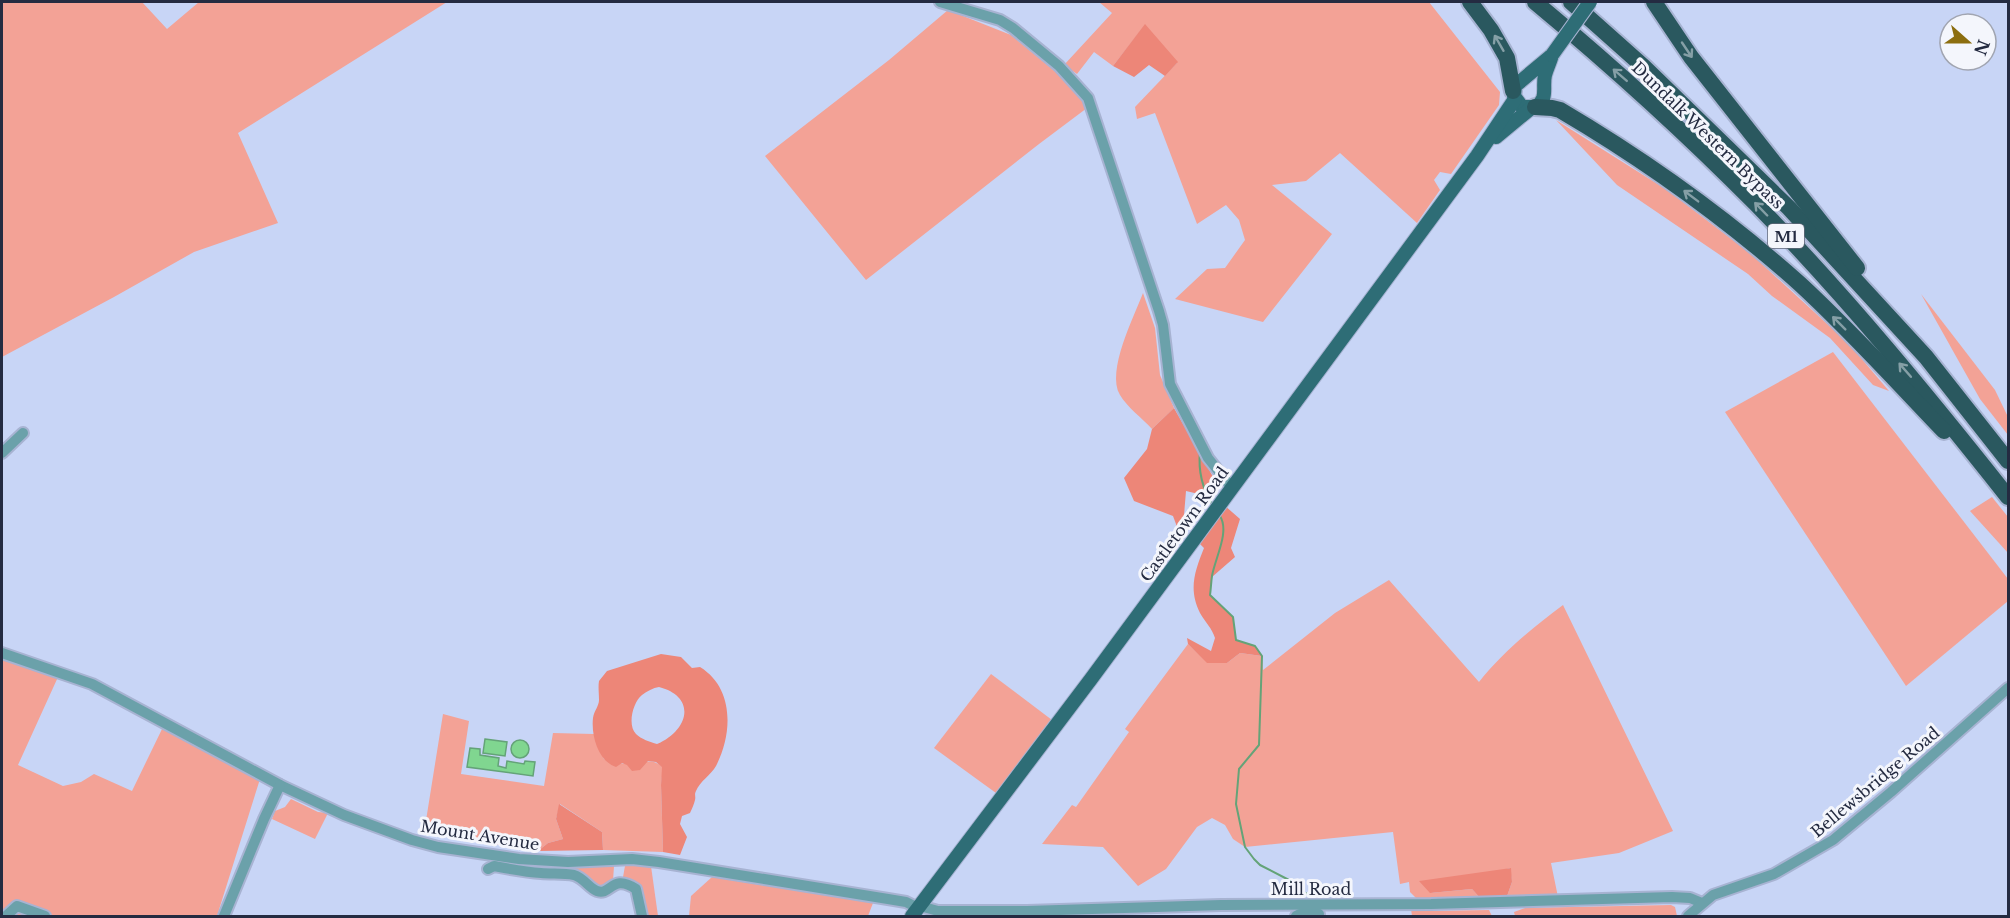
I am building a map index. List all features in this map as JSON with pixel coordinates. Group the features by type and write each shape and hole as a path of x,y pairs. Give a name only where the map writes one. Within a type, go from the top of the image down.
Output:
{"highway":[{"path":"1470,2 1491,30 1507,58 1517,90"},
{"name":"Dundalk Western Bypass","path":"1535,2 1647,98 1757,205 1809,260 1937,407 2008,497"},
{"name":"Dundalk Western Bypass","path":"1571,2 1644,67 1789,208 1926,357 2008,461"},
{"path":"1654,2 1691,57 1736,116 2008,452"},
{"path":"1533,108 1560,110 1617,144 1753,243 1802,286 1855,339 1945,432 2008,503"}],"main road":[{"path":"1544,89 1537,79 1532,77 1517,90 1522,107 1533,108 1542,101 1544,89 1544,77 1552,55 1590,2"},
{"name":"Castletown Road","path":"916,910 1091,679 1481,151 1517,90 1552,55"},
{"name":"Castletown Road","path":"1481,151 1533,108"}],"street":[{"path":"940,2 980,13 1012,28 1059,66 1088,98 1159,310 1170,384 1208,458 1232,488"},
{"path":"2,453 23,433"},
{"name":"Mount Avenue","path":"2,653 92,684 280,785 378,828 438,847 542,861 632,859 659,862 906,902 916,910"},
{"name":"Bellewsbridge Road","path":"1688,916 1713,895 1774,874 1833,840 2008,688"},
{"path":"224,916 280,785"},
{"path":"618,860 619,882"},
{"path":"488,869 494,866 515,871 564,873 578,876 596,891 603,891 619,882 627,884 636,889 642,916"},
{"name":"Mill Road","path":"916,910 1027,911 1672,897 1690,898 1702,903"},
{"path":"1270,904 1270,916"},
{"path":"6,916 17,906 45,916"},
{"path":"1296,916 1319,914"}],"shaded area":[{"path":"2,2 142,2 167,29 199,2 447,2 238,133 278,223 194,252 2,357"},
{"path":"1099,2 1429,2 1500,92 1499,105 1451,174 1440,172 1434,180 1440,190 1417,223 1340,153 1306,181 1272,185 1332,234 1263,322 1175,299 1207,269 1225,268 1245,240 1239,220 1226,205 1197,224 1155,113 1137,119 1135,107 1177,63 1145,25 1113,66 1094,52 1077,74 1064,65 1112,13"},
{"path":"948,10 1011,35 1074,87 1087,108 866,280 765,156 889,60"},
{"path":"1145,24 1178,62 1165,76 1149,65 1134,77 1113,66"},
{"path":"1556,120 1667,190 1751,254 1849,344 1889,391 1873,385 1830,338 1772,296 1748,274 1617,185"},
{"path":"1143,293 1155,328 1160,375 1174,408 1152,429 1120,395 1116,372 1128,329"},
{"path":"1921,294 1995,390 2008,417 2008,435 1980,399"},
{"path":"1833,352 2008,579 2008,601 1906,686 1725,412"},
{"path":"1174,408 1216,482 1203,495 1186,491 1182,540 1173,516 1134,501 1124,478 1147,449 1152,429"},
{"path":"1992,497 2008,517 2008,553 1970,511"},
{"path":"1224,505 1240,519 1231,548 1235,557 1212,577 1210,595 1233,617 1236,640 1255,646 1262,656 1240,653 1227,663 1207,663 1188,644 1187,638 1211,651 1215,638 1196,604 1194,580 1204,548 1198,542"},
{"path":"1389,580 1479,682 1518,641 1563,605 1673,831 1619,853 1551,863 1558,897 1506,899 1512,882 1510,868 1430,893 1472,889 1481,899 1418,900 1410,892 1409,882 1400,884 1393,832 1245,847 1233,839 1225,825 1212,818 1197,827 1166,869 1138,886 1103,847 1042,844 1072,805 1076,807 1129,732 1125,729 1188,644 1208,663 1227,663 1240,653 1262,656 1263,670 1335,613"},
{"path":"661,654 681,657 692,668 700,667 711,676 724,699 727,726 722,753 714,769 698,787 690,813 682,816 680,824 687,837 680,855 663,852 662,767 656,762 648,761 640,770 632,771 622,763 616,767 605,759 597,747 593,732 593,718 599,702 599,681 607,671","holes":["659,687 671,692 684,706 682,722 676,731 657,744 638,736 633,730 632,720 639,698"]},
{"path":"2,658 58,677 18,765 63,786 81,782 94,774 132,791 163,727 260,779 217,916 2,916"},
{"path":"991,674 1052,720 996,793 934,748"},
{"path":"443,714 469,721 461,774 544,786 553,733 594,734 604,759 626,764 654,762 659,764 663,767 661,785 663,852 603,850 602,832 560,804 556,819 563,839 548,843 538,851 424,833"},
{"path":"485,739 507,742 505,756 483,753"},
{"path":"520,740 526,743 529,749 526,755 520,758 514,755 511,749 514,743"},
{"path":"470,748 480,749 480,755 499,758 498,766 506,768 507,761 524,764 525,761 535,762 533,776 467,767"},
{"path":"291,799 318,812 328,813 315,839 272,819 275,811 285,807"},
{"path":"559,804 602,832 603,850 538,851 548,843 563,839 556,819"},
{"path":"563,866 614,866 613,881 603,887"},
{"path":"625,866 651,866 658,916 645,916 623,877"},
{"path":"1511,868 1512,882 1506,899 1481,899 1472,889 1430,893 1419,881"},
{"path":"712,877 873,903 868,916 689,916 691,896"},
{"path":"1671,905 1675,907 1677,916 1515,916 1514,912 1525,908"},
{"path":"1411,909 1489,910 1492,916 1412,916"}],"waterway":[{"path":"1200,451 1202,480 1213,506"},
{"path":"1220,516 1223,522 1223,537 1212,576 1210,595 1233,617 1236,640 1255,646 1262,656 1259,745 1239,769 1236,804 1245,847 1260,865 1289,880 1297,893 1321,894"}]}
